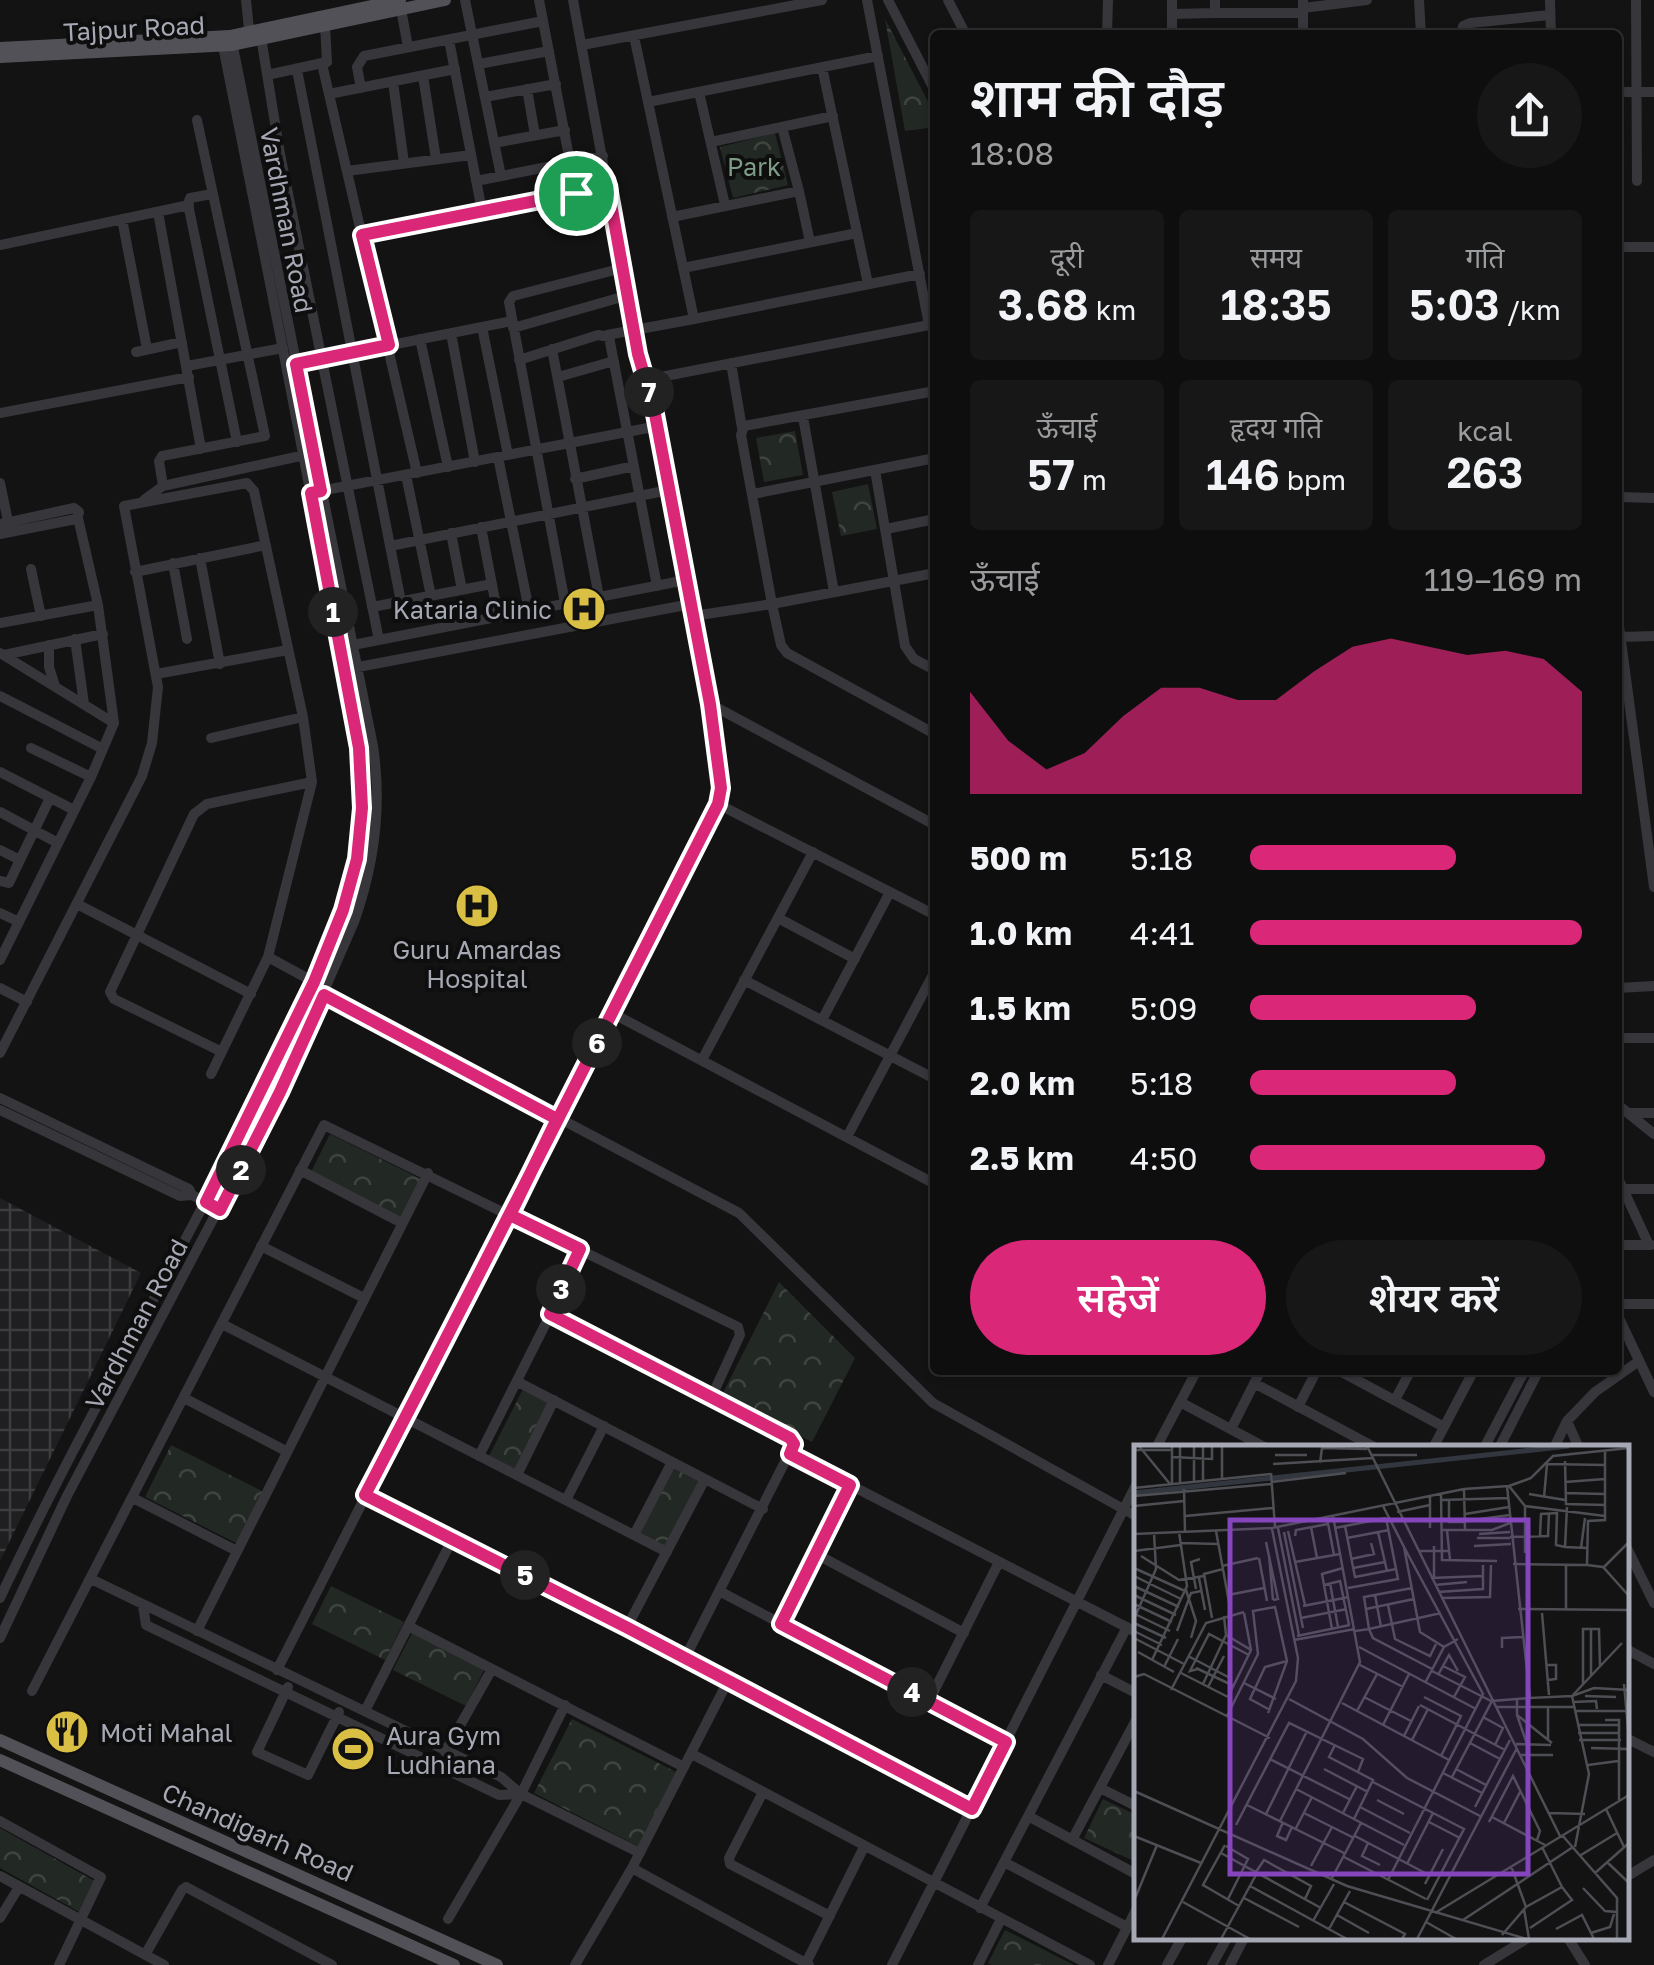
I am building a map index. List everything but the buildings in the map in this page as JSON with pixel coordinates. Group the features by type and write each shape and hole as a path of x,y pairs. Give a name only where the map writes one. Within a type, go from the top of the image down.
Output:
{"main road":[{"name":"Tajpur Road","path":"255,36 401,4 445,0"},
{"name":"Tajpur Road","path":"0,57 226,41 325,25 401,4"},
{"name":"Tajpur Road","path":"0,48 226,41"},
{"name":"Chandigarh Road","path":"0,1740 497,1965"},
{"name":"Chandigarh Road","path":"0,1760 454,1965"}],"street":[{"path":"246,0 267,75 378,640"},
{"path":"465,0 501,176"},
{"path":"539,0 576,193"},
{"path":"277,1670 718,804 721,788 710,704 658,426 634,331 572,0"},
{"path":"582,46 822,0"},
{"path":"867,0 930,316"},
{"path":"888,0 930,81"},
{"path":"948,0 963,30"},
{"path":"1107,30 1108,0"},
{"path":"1172,0 1172,30"},
{"path":"1215,0 1215,13"},
{"path":"1258,0 1258,13"},
{"path":"1172,14 1258,13 1366,0"},
{"path":"1418,0 1421,30"},
{"path":"1550,0 1551,30"},
{"path":"1636,0 1637,181"},
{"path":"401,4 408,48"},
{"path":"1462,30 1470,24 1550,14"},
{"path":"361,88 357,67 361,58 543,21"},
{"path":"267,75 322,64 328,58 325,25"},
{"path":"634,36 694,319"},
{"path":"450,40 482,212"},
{"name":"Vardhman Road","path":"0,1638 67,1496 280,1092 364,895 374,838 376,767 353,645 305,455 226,41"},
{"name":"Vardhman Road","path":"0,1598 64,1465 206,1202 313,985 343,910 361,834 359,748 296,364 226,41"},
{"path":"478,64 549,51"},
{"path":"648,102 878,56"},
{"path":"322,64 389,345 432,596"},
{"path":"822,67 868,284"},
{"path":"329,94 455,69"},
{"path":"297,70 402,602"},
{"path":"423,76 436,159"},
{"path":"392,82 404,164"},
{"path":"485,98 556,84"},
{"path":"527,90 535,135"},
{"path":"699,92 726,205"},
{"path":"1622,92 1654,92"},
{"path":"710,142 832,116"},
{"path":"197,120 270,462"},
{"path":"782,127 810,242"},
{"path":"494,143 564,130"},
{"path":"347,171 471,155"},
{"path":"476,181 602,156"},
{"path":"362,235 608,187"},
{"path":"672,217 798,192"},
{"path":"212,194 190,198 189,205 237,442"},
{"path":"0,245 189,205"},
{"path":"158,212 201,449"},
{"path":"122,219 141,350 182,342"},
{"path":"683,268 857,233"},
{"path":"1622,246 1654,247"},
{"path":"565,603 509,302 514,296 624,268"},
{"path":"519,360 598,335 920,274"},
{"path":"296,364 512,324 629,295"},
{"path":"645,380 930,325"},
{"path":"482,327 528,610"},
{"path":"451,333 475,462"},
{"path":"607,335 657,586"},
{"path":"420,339 448,467"},
{"path":"0,413 283,348"},
{"path":"552,349 598,597"},
{"path":"558,377 614,361"},
{"path":"730,364 781,646 786,653 930,728"},
{"path":"742,428 930,391"},
{"path":"803,417 834,592"},
{"path":"316,492 658,426"},
{"path":"164,486 160,458 266,436"},
{"path":"143,501 164,486 305,455"},
{"path":"753,494 930,459"},
{"path":"575,478 634,466"},
{"path":"875,470 907,651 930,668"},
{"path":"0,483 5,528 78,518 98,605 114,722 91,777 1,957"},
{"path":"0,1054 142,776 159,705 124,510 127,504 246,483 254,490 303,717 312,782 268,957 211,1074"},
{"path":"390,546 670,490"},
{"path":"1622,497 1654,498"},
{"path":"886,529 930,520"},
{"path":"481,527 498,616"},
{"path":"451,533 462,590"},
{"path":"134,572 266,545"},
{"path":"200,558 220,664"},
{"path":"172,563 187,639"},
{"path":"30,568 41,616"},
{"path":"344,669 692,610 772,604 930,574"},
{"path":"353,645 686,580"},
{"path":"372,608 492,584"},
{"path":"0,623 98,605"},
{"path":"2,654 103,634"},
{"path":"1622,637 1654,636"},
{"path":"75,640 84,704"},
{"path":"49,645 49,667 56,687"},
{"path":"156,674 288,650"},
{"path":"2,654 114,722"},
{"path":"1622,664 1654,887"},
{"path":"0,696 103,749"},
{"path":"710,704 930,822"},
{"path":"211,738 303,717"},
{"path":"30,748 91,777"},
{"path":"0,772 74,810"},
{"path":"222,1052 111,996 114,982 194,814 200,808 312,782"},
{"path":"0,881 9,882 50,798"},
{"path":"718,804 930,912"},
{"path":"0,812 58,843"},
{"path":"0,850 20,860"},
{"path":"702,1060 812,852"},
{"path":"822,1020 890,892"},
{"path":"77,904 251,994"},
{"path":"0,913 19,922"},
{"path":"778,918 854,960"},
{"path":"268,957 324,995 739,1213 934,1403 1134,1515"},
{"path":"744,980 930,1077"},
{"path":"847,1137 930,984"},
{"path":"1622,988 1654,986"},
{"path":"0,988 27,1002"},
{"path":"612,1013 930,1181"},
{"path":"1622,1038 1654,1038"},
{"path":"0,1098 189,1189 192,1195"},
{"path":"1622,1109 1654,1113"},
{"path":"1622,1109 1654,1134"},
{"path":"0,1110 180,1196 192,1195 220,1210"},
{"path":"32,1691 327,1124 740,1330 711,1398"},
{"path":"300,1170 402,1223"},
{"path":"197,1631 428,1173"},
{"path":"1622,1184 1654,1189"},
{"path":"1622,1188 1652,1245 1622,1244"},
{"path":"262,1246 364,1298"},
{"path":"479,1456 580,1249"},
{"path":"1622,1304 1654,1304"},
{"path":"550,1314 790,1438 794,1444 685,1658"},
{"path":"222,1324 667,1552"},
{"path":"1622,1325 1654,1392"},
{"path":"1622,1373 1639,1361"},
{"path":"1158,1445 1194,1375"},
{"path":"1230,1429 1258,1375"},
{"path":"1298,1406 1314,1375"},
{"path":"1348,1375 1444,1427"},
{"path":"1395,1400 1408,1375"},
{"path":"1435,1445 1471,1375"},
{"path":"1486,1445 1522,1375"},
{"path":"1501,1445 1537,1375"},
{"path":"1556,1445 1567,1422 1595,1392 1619,1375"},
{"path":"518,1382 763,1509"},
{"path":"1254,1383 1370,1445"},
{"path":"184,1398 286,1452"},
{"path":"517,1475 554,1400"},
{"path":"1180,1402 1260,1445"},
{"path":"1567,1422 1578,1445"},
{"path":"566,1500 604,1426"},
{"path":"790,1454 1132,1629 1101,1675 980,1908"},
{"path":"634,1535 672,1462"},
{"path":"626,1627 705,1479"},
{"path":"781,1624 850,1485"},
{"path":"892,1965 1134,1489"},
{"path":"365,1495 972,1809"},
{"path":"133,1498 235,1550"},
{"path":"365,1711 453,1538"},
{"path":"1629,1552 1654,1603"},
{"path":"816,1554 964,1632"},
{"path":"929,1701 1000,1562"},
{"path":"91,1580 500,1777 521,1794 640,1852"},
{"path":"719,1591 1006,1742"},
{"path":"143,1606 146,1625 499,1795 521,1794"},
{"path":"410,1626 684,1767"},
{"path":"1629,1651 1654,1664"},
{"path":"445,1752 492,1669"},
{"path":"1101,1675 1134,1692"},
{"path":"293,1677 257,1752 308,1775 344,1701"},
{"path":"575,1965 632,1868 728,1681"},
{"path":"448,1919 521,1794 566,1705"},
{"path":"1072,1840 1134,1724"},
{"path":"1629,1740 1654,1752"},
{"path":"1124,1744 1134,1749"},
{"path":"692,1754 1090,1965"},
{"path":"1100,1788 1134,1805"},
{"path":"763,1792 729,1861 830,1916"},
{"path":"1028,1816 1134,1873"},
{"path":"0,1821 99,1874 101,1880 59,1965"},
{"path":"632,1868 808,1964 864,1847"},
{"path":"1629,1875 1654,1860"},
{"path":"1004,1862 1128,1928"},
{"path":"0,1876 164,1965"},
{"path":"0,1918 18,1887"},
{"path":"148,1959 186,1887 332,1965"},
{"path":"1108,1965 1134,1914"},
{"path":"979,1965 1001,1919"},
{"path":"1167,1965 1181,1940"},
{"path":"1212,1965 1226,1940"},
{"path":"1230,1965 1243,1940"},
{"path":"1484,1965 1525,1940"},
{"path":"1569,1940 1584,1965"}],"shaded area":[{"path":"0,1198 141,1273 0,1561"}],"green space":[{"path":"885,19 930,105 930,128 905,131"},
{"name":"Park","path":"775,133 788,185 733,198 720,147"},
{"path":"795,431 803,475 764,482 756,438"},
{"path":"868,484 877,529 841,536 832,492"},
{"path":"330,1134 421,1179 400,1221 309,1176"},
{"path":"779,1282 855,1358 812,1442 722,1395"},
{"path":"523,1389 548,1402 515,1469 489,1456"},
{"path":"171,1445 264,1492 238,1544 145,1497"},
{"path":"673,1468 699,1480 665,1546 640,1533"},
{"path":"331,1586 404,1622 385,1660 312,1624"},
{"path":"412,1633 485,1668 466,1706 393,1670"},
{"path":"572,1719 676,1772 638,1846 534,1793"},
{"path":"1103,1799 1134,1814 1134,1861 1084,1838"},
{"path":"0,1828 100,1884 83,1914 0,1868"},
{"path":"1005,1930 1074,1965 988,1963"}],"place":[{"name":"Kataria Clinic","path":"584,609"},
{"name":"Guru Amardas Hospital","path":"477,906"},
{"name":"Moti Mahal","path":"67,1732"},
{"name":"Aura Gym Ludhiana","path":"353,1749"}],"route":[{"path":"576,193 362,235 389,345 296,364 321,491 311,493 359,748 361,834 343,910 314,982 206,1202 220,1210 324,995 557,1119 510,1215 580,1249 550,1314 790,1438 794,1444 790,1454 850,1485 781,1624 1006,1742 972,1809 365,1495 478,1280 557,1119 718,804 721,788 710,704 608,187 576,193"}]}
